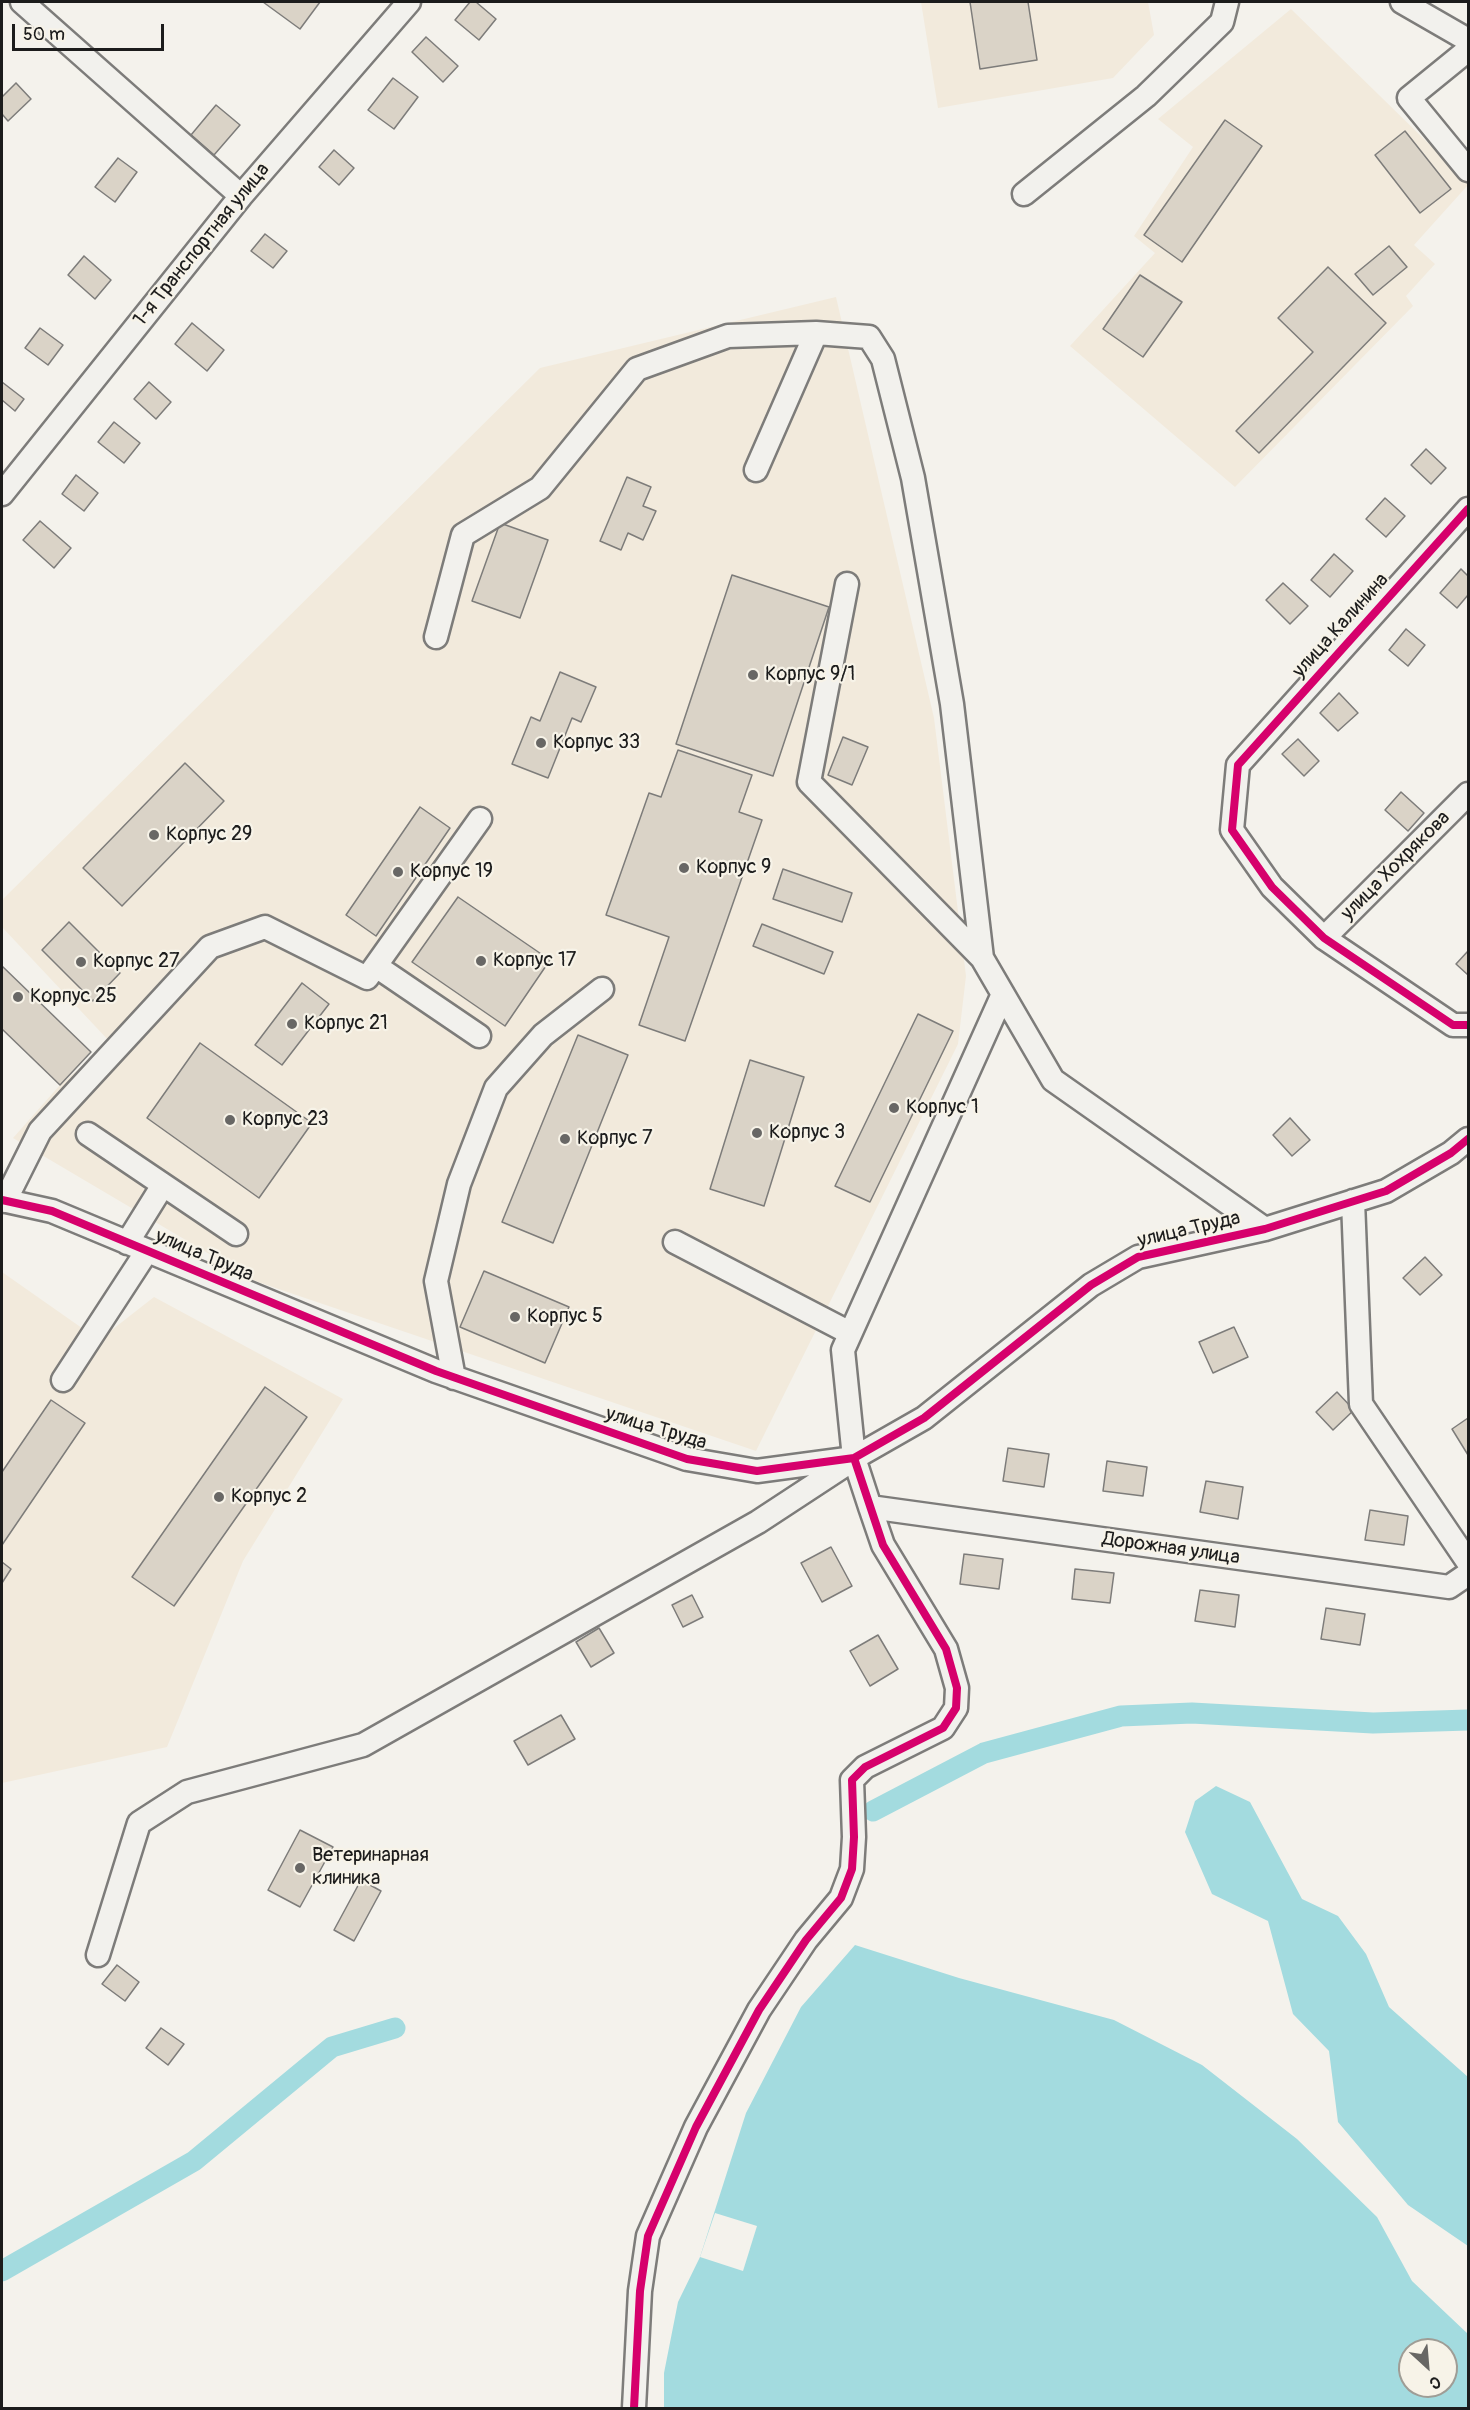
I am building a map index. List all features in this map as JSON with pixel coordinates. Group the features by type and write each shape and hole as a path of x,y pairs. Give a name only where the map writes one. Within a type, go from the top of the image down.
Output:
{"street":[{"path":"22,2 241,196"},
{"name":"1-я Транспортная улица","path":"2,494 241,196 409,2"},
{"path":"1024,194 1146,96 1222,22 1227,2"},
{"path":"1402,2 1468,40"},
{"path":"1468,50 1409,98 1468,170"},
{"path":"756,470 816,333"},
{"path":"436,637 463,535 540,488 636,369 728,336 816,333 869,337 883,359 913,478 950,693 982,958"},
{"name":"улица Калинина","path":"1324,938 1272,887 1232,830 1238,765 1468,509"},
{"path":"847,584 809,782 982,958 1053,1080 1265,1229"},
{"name":"улица Хохрякова","path":"1324,938 1468,794"},
{"path":"3,1200 40,1131 210,947 265,927 367,978 480,819"},
{"path":"1324,938 1453,1025 1468,1025"},
{"path":"376,966 479,1036"},
{"path":"454,1378 436,1281 459,1184 496,1088 543,1035 602,989"},
{"path":"634,2409 640,2291 648,2235 696,2127 759,2010 806,1940 841,1898 852,1869 854,1837 852,1780 865,1767 942,1728 956,1708 957,1688 946,1649 883,1545 854,1458 843,1350 1003,994"},
{"path":"88,1134 236,1234"},
{"name":"улица Труда","path":"3,1200 52,1211 454,1378 687,1459 757,1471 854,1458 924,1418 1091,1285 1138,1257 1265,1229 1386,1191 1451,1153 1468,1139"},
{"path":"63,1380 137,1247 164,1185"},
{"path":"1353,1201 1361,1404 1468,1562"},
{"path":"675,1242 850,1333"},
{"path":"98,1955 139,1823 187,1792 363,1745 758,1522 854,1458"},
{"name":"Дорожная улица","path":"870,1507 1449,1587 1468,1574"}],"shaded area":[{"path":"921,2 1148,2 1154,35 1113,78 938,108"},
{"path":"1291,9 1468,182 1468,185 1414,245 1435,264 1406,296 1413,306 1235,487 1070,346 1155,253 1134,236 1193,147 1158,119"},
{"path":"836,297 934,718 966,976 958,1044 756,1451 255,1281 13,1138 60,1085 110,1042 2,927 2,900 540,368"},
{"path":"2,1272 99,1340 154,1297 343,1399 243,1561 167,1747 2,1783"}],"water":[{"path":"1216,1786 1250,1802 1302,1899 1338,1916 1366,1954 1389,2007 1468,2077 1468,2246 1408,2205 1338,2122 1329,2051 1293,2014 1268,1921 1212,1894 1185,1832 1195,1801"},
{"path":"855,1945 959,1978 1114,2020 1202,2065 1297,2139 1377,2217 1412,2281 1468,2334 1468,2408 664,2408 664,2373 678,2302 700,2257 746,2113 801,2007"}],"pier":[{"path":"715,2213 757,2226 743,2271 700,2257"}],"building":[{"path":"263,2 320,2 300,29"},
{"path":"470,2 476,2 496,19 479,40 455,20"},
{"path":"970,2 1028,2 1037,60 980,69"},
{"path":"426,37 458,66 443,82 412,52"},
{"path":"393,78 418,97 394,129 368,110"},
{"path":"16,83 31,99 8,121 2,114 2,97"},
{"path":"216,105 240,125 214,155 191,135"},
{"path":"1225,120 1262,146 1182,262 1144,235"},
{"path":"1405,131 1451,189 1420,213 1375,155"},
{"path":"334,150 354,168 339,185 319,167"},
{"path":"118,158 137,172 115,202 95,187"},
{"path":"265,234 287,251 273,268 251,251"},
{"path":"1389,246 1407,267 1373,295 1355,274"},
{"path":"84,256 111,280 95,299 68,275"},
{"path":"1328,267 1386,323 1259,453 1236,431 1313,352 1278,318"},
{"path":"1140,275 1182,302 1143,357 1103,329"},
{"path":"192,323 224,350 207,371 175,344"},
{"path":"40,328 63,345 48,365 25,348"},
{"path":"2,382 24,399 15,411 2,400"},
{"path":"149,382 171,402 156,419 134,399"},
{"path":"114,422 140,443 124,463 98,442"},
{"path":"1426,449 1446,468 1431,484 1411,465"},
{"path":"76,475 98,493 84,511 62,494"},
{"path":"627,477 651,487 643,506 656,511 643,540 628,533 621,550 600,541"},
{"path":"1385,498 1405,516 1386,537 1366,519"},
{"path":"40,521 71,548 54,568 23,540"},
{"path":"500,523 548,540 520,618 472,601"},
{"path":"1334,554 1353,571 1330,597 1311,580"},
{"path":"1461,569 1468,576 1468,595 1457,608 1440,593"},
{"name":"Корпус 9/1","path":"732,575 829,607 773,776 676,744"},
{"path":"1283,583 1308,606 1290,624 1266,600"},
{"path":"1406,629 1425,645 1408,666 1389,650"},
{"name":"Корпус 33","path":"560,672 596,687 581,722 572,718 548,778 512,764 531,717 540,721"},
{"path":"1339,693 1358,713 1338,731 1320,713"},
{"path":"843,737 868,747 852,785 828,775"},
{"path":"1298,739 1319,761 1304,776 1282,754"},
{"name":"Корпус 9","path":"678,750 752,775 739,812 762,820 685,1041 639,1025 669,937 606,915 649,793 661,797"},
{"name":"Корпус 29","path":"185,763 224,801 122,906 83,868"},
{"path":"1401,792 1424,813 1408,831 1385,810"},
{"name":"Корпус 19","path":"420,807 450,828 376,936 346,915"},
{"path":"783,869 852,893 842,922 773,899"},
{"name":"Корпус 17","path":"458,897 550,960 505,1026 412,962"},
{"name":"Корпус 27","path":"69,922 120,973 93,1001 42,950"},
{"path":"762,924 833,952 824,974 753,946"},
{"path":"1468,951 1468,975 1456,964"},
{"name":"Корпус 25","path":"2,966 91,1052 60,1085 2,1029"},
{"name":"Корпус 21","path":"302,983 329,1004 282,1065 255,1045"},
{"name":"Корпус 1","path":"918,1014 953,1031 870,1202 835,1186"},
{"name":"Корпус 7","path":"578,1035 628,1055 553,1243 502,1222"},
{"name":"Корпус 23","path":"200,1043 312,1123 259,1198 147,1118"},
{"name":"Корпус 3","path":"750,1060 804,1077 764,1206 710,1189"},
{"path":"1290,1118 1310,1140 1292,1156 1273,1135"},
{"path":"1425,1257 1442,1275 1420,1295 1403,1278"},
{"name":"Корпус 5","path":"484,1271 569,1307 545,1363 460,1327"},
{"path":"1234,1327 1248,1357 1213,1373 1199,1342"},
{"name":"Корпус 2","path":"265,1387 307,1417 174,1606 132,1577"},
{"path":"1337,1392 1354,1410 1333,1430 1316,1412"},
{"path":"51,1400 85,1423 2,1545 2,1472"},
{"path":"1468,1418 1468,1455 1452,1429"},
{"path":"1008,1448 1049,1454 1044,1487 1003,1481"},
{"path":"1107,1461 1147,1467 1143,1496 1103,1491"},
{"path":"1206,1481 1243,1487 1238,1519 1200,1512"},
{"path":"1370,1510 1408,1516 1404,1545 1365,1540"},
{"path":"831,1547 852,1586 822,1602 801,1563"},
{"path":"964,1554 1003,1559 999,1589 960,1584"},
{"path":"2,1562 11,1569 2,1583"},
{"path":"1075,1569 1114,1573 1110,1603 1072,1599"},
{"path":"1200,1590 1239,1595 1235,1627 1195,1621"},
{"path":"692,1595 703,1617 683,1627 672,1605"},
{"path":"1326,1608 1365,1614 1360,1645 1321,1639"},
{"path":"599,1628 614,1653 591,1667 576,1642"},
{"path":"878,1635 898,1669 870,1686 850,1651"},
{"path":"561,1715 575,1739 528,1765 514,1741"},
{"name":"Ветеринарная клиника","path":"300,1830 333,1847 300,1907 268,1890"},
{"path":"361,1880 381,1891 354,1941 334,1930"},
{"path":"117,1965 139,1982 125,2001 102,1984"},
{"path":"161,2028 184,2044 168,2065 146,2048"}],"waterway":[{"path":"873,1811 984,1753 1121,1716 1192,1713 1373,1723 1468,1720"},
{"path":"2,2271 194,2161 332,2047 395,2028"}],"cycle path":[{"path":"1468,509 1238,765 1232,830 1272,887 1324,938 1453,1025 1468,1025"},
{"path":"2,1200 52,1211 436,1371 687,1459 757,1471 854,1458 924,1418 1091,1285 1138,1257 1265,1229 1386,1191 1451,1153 1468,1139"},
{"path":"634,2408 640,2291 648,2236 696,2127 759,2010 806,1940 841,1898 852,1869 854,1837 852,1780 865,1767 943,1728 956,1708 957,1688 946,1649 883,1545 854,1458"}],"place":[{"name":"Корпус 9/1","path":"753,675"},
{"name":"Корпус 33","path":"541,743"},
{"name":"Корпус 29","path":"154,835"},
{"name":"Корпус 9","path":"684,868"},
{"name":"Корпус 19","path":"398,872"},
{"name":"Корпус 17","path":"481,961"},
{"name":"Корпус 27","path":"81,962"},
{"name":"Корпус 25","path":"18,997"},
{"name":"Корпус 21","path":"292,1024"},
{"name":"Корпус 1","path":"894,1108"},
{"name":"Корпус 23","path":"230,1120"},
{"name":"Корпус 3","path":"757,1133"},
{"name":"Корпус 7","path":"565,1139"},
{"name":"Корпус 5","path":"515,1317"},
{"name":"Корпус 2","path":"219,1497"},
{"name":"Ветеринарная клиника","path":"300,1868"}]}
